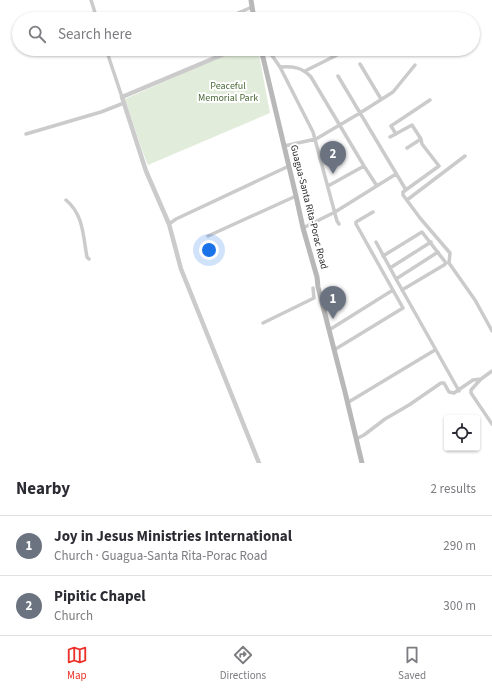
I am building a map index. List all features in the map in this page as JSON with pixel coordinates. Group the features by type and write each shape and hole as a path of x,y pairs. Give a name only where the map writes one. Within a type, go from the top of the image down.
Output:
{"main road":[{"path":"251,0 253,12"},
{"name":"Guagua-Santa Rita-Porac Road","path":"262,56 303,228 317,277 362,463"}],"street":[{"path":"91,0 95,12"},
{"path":"240,12 252,7"},
{"path":"108,56 146,171 169,224 182,269 259,463"},
{"path":"122,97 219,56"},
{"path":"272,56 280,67 316,139 339,224"},
{"path":"305,71 335,56"},
{"path":"360,64 381,99"},
{"path":"284,146 316,139 360,113 398,87 415,65"},
{"path":"280,67 294,66 305,71 314,81 377,186"},
{"path":"338,76 406,190"},
{"path":"396,134 391,126 430,100"},
{"path":"26,134 101,112 124,103"},
{"path":"390,137 412,125 422,139 422,144 439,166 403,193 420,218 450,254 449,263 475,300 492,332"},
{"path":"407,148 422,139"},
{"path":"407,200 465,156"},
{"path":"169,224 176,219 288,166"},
{"path":"328,186 364,166"},
{"path":"303,228 335,212 396,174"},
{"path":"208,236 296,196"},
{"path":"66,200 78,216 84,236 87,257 89,259"},
{"path":"334,350 403,308 356,223 373,212"},
{"path":"383,256 421,232 438,252 445,264 402,290"},
{"path":"376,242 459,391"},
{"path":"390,268 430,242"},
{"path":"396,279 438,252"},
{"path":"263,323 314,298 313,288"},
{"path":"329,330 393,290"},
{"path":"347,403 435,350"},
{"path":"492,371 481,379 473,387 471,392 492,424"},
{"path":"356,439 441,383 444,383 452,393 459,391 472,380 481,379"},
{"path":"468,383 473,387"}],"green space":[{"name":"Peaceful Memorial Park","path":"223,56 259,56 270,113 148,165 125,99"}],"place":[{"name":"Pipitic Chapel","path":"333,174"},
{"name":"Joy in Jesus Ministries International","path":"333,319"}]}
